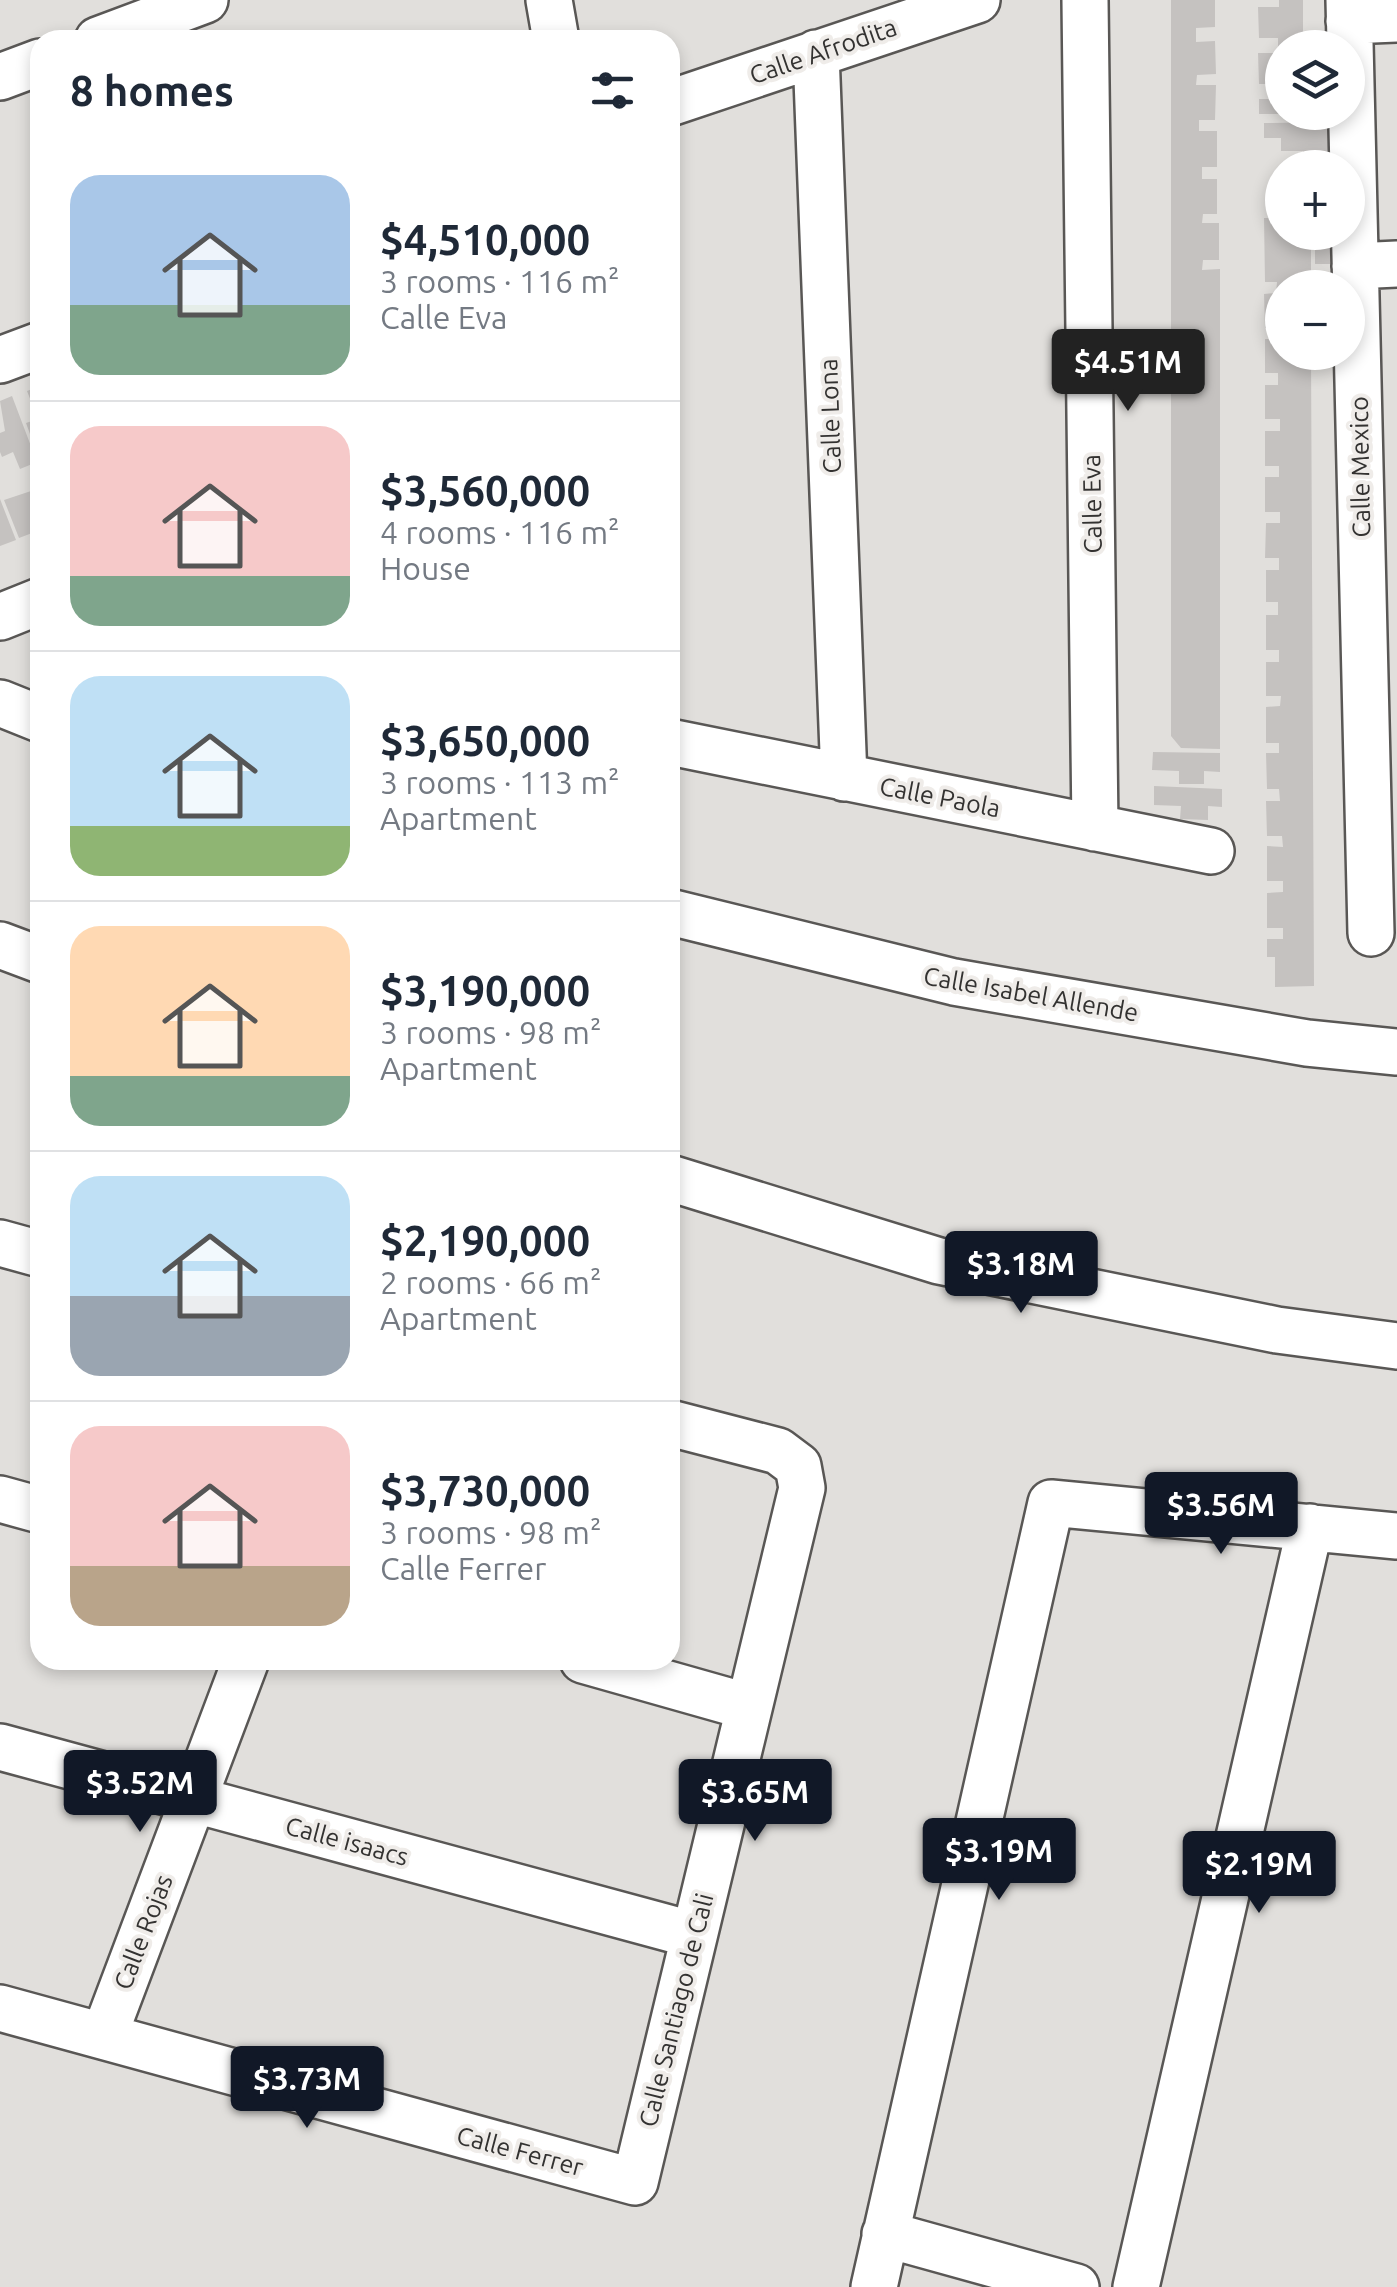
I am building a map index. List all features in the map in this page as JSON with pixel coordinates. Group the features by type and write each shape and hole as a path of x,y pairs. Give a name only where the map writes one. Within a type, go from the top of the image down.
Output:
{"street":[{"path":"125,30 205,0"},
{"path":"549,0 554,30"},
{"name":"Calle Afrodita","path":"680,100 977,0"},
{"name":"Calle Eva","path":"1084,0 1095,828"},
{"path":"1349,10 1397,19"},
{"name":"Calle Mexico","path":"1349,10 1376,265 1382,788 1372,933"},
{"name":"Calle Lona","path":"816,53 844,778"},
{"path":"0,77 30,66"},
{"path":"0,360 30,349"},
{"path":"0,617 30,605"},
{"path":"0,703 30,715"},
{"name":"Calle Paola","path":"680,744 1211,850"},
{"name":"Calle Isabel Allende","path":"680,914 954,982 1307,1042 1397,1052"},
{"path":"0,945 30,956"},
{"path":"680,1181 939,1262 1277,1330 1397,1346"},
{"path":"0,1243 30,1251"},
{"name":"Calle Santiago de Cali","path":"635,2182 802,1488 798,1466 778,1452 680,1426"},
{"path":"0,1499 30,1507"},
{"path":"874,2287 1052,1503 1397,1536"},
{"path":"1136,2287 1310,1528"},
{"name":"Calle Rojas","path":"104,2036 242,1670"},
{"path":"618,1670 749,1707"},
{"name":"Calle isaacs","path":"0,1747 694,1935"},
{"name":"Calle Ferrer","path":"0,2008 635,2182"},
{"path":"885,2234 1076,2287"}],"building":[{"path":"1171,0 1215,0 1215,27 1196,28 1196,42 1215,41 1216,74 1197,75 1196,85 1216,85 1215,120 1199,120 1199,131 1217,131 1217,167 1202,167 1202,179 1217,179 1217,214 1203,214 1202,223 1219,223 1219,260 1203,260 1202,270 1220,269 1220,749 1181,748 1171,736"},
{"path":"1279,0 1303,0 1303,30 1265,30 1265,38 1259,38 1258,7 1279,7"},
{"path":"1258,53 1265,53 1265,84 1259,84"},
{"path":"1259,99 1265,99 1265,114 1259,114"},
{"path":"1264,123 1265,130 1335,130 1337,150 1281,150 1281,138 1264,138"},
{"path":"1264,218 1265,250 1311,250 1311,270 1265,270 1265,282"},
{"path":"1315,250 1339,250 1339,264 1315,264"},
{"path":"1311,370 1314,986 1275,987 1275,957 1267,957 1267,939 1283,939 1283,928 1267,928 1267,893 1283,892 1283,881 1267,881 1267,846 1283,847 1282,836 1267,836 1266,801 1280,801 1279,789 1267,789 1266,753 1279,753 1279,743 1266,743 1266,707 1280,706 1281,696 1266,696 1266,662 1279,662 1279,650 1266,650 1266,615 1278,615 1278,602 1266,602 1266,570 1279,570 1279,558 1265,558 1266,523 1280,523 1280,512 1265,512 1265,477 1279,477 1279,466 1265,466 1265,431 1280,431 1280,419 1265,419 1265,385 1278,385 1278,373 1265,373"},
{"path":"12,396 30,444 30,465 20,469 13,452 2,457 0,452 0,433 5,431 0,401"},
{"path":"30,491 30,534 19,538 4,500"},
{"path":"0,499 16,540 0,546"},
{"path":"1153,752 1220,753 1220,772 1204,771 1204,784 1179,784 1179,771 1152,770"},
{"path":"1154,786 1222,789 1222,807 1208,806 1208,820 1180,819 1181,806 1154,805"}]}
